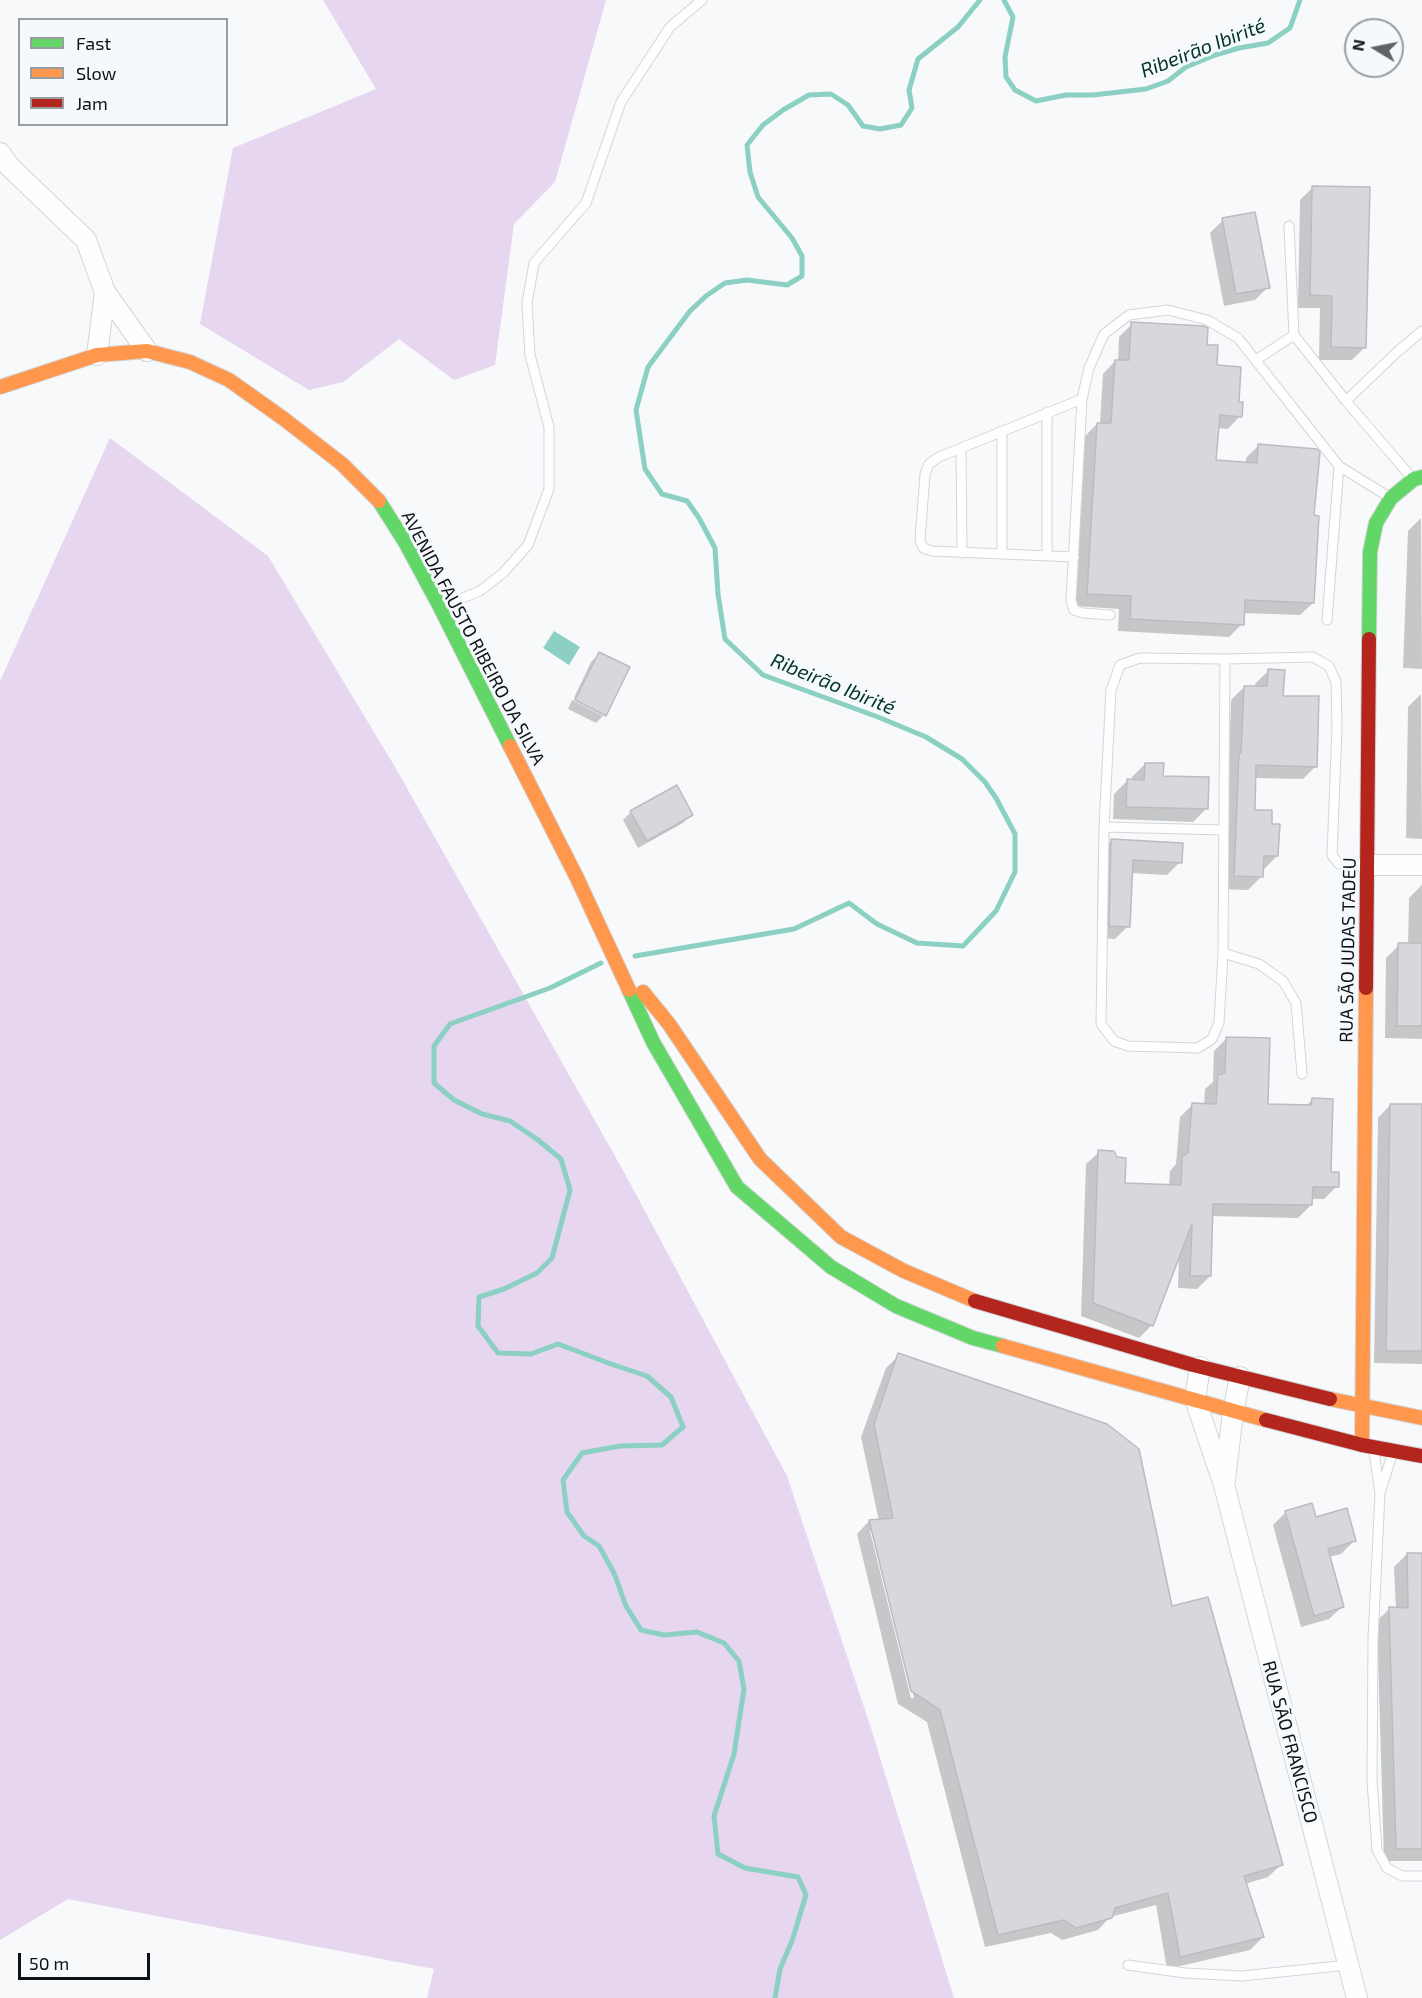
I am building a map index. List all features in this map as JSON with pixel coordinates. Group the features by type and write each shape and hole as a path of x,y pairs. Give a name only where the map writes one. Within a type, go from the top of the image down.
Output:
{"main road":[{"name":"AVENIDA FAUSTO RIBEIRO DA SILVA","path":"0,387 97,355 147,351 190,362 229,380 342,464 380,502 405,542 440,607 614,954"},
{"name":"RUA SÃO JUDAS TADEU","path":"1368,1446 1362,1407 1370,552 1376,523 1391,498 1418,478"},
{"path":"614,954 653,1042 748,1173 831,1267 896,1306 972,1338 1233,1412 1368,1446 1422,1456"},
{"path":"614,954 669,1024 748,1173 841,1237 904,1271 982,1304 1200,1367 1362,1407 1422,1418"}],"street":[{"path":"0,153 9,166 86,240 105,292 147,351"},
{"path":"97,355 105,292"},
{"path":"1367,865 1422,865"},
{"name":"RUA SÃO FRANCISCO","path":"1200,1367 1195,1400 1224,1485 1357,1998"},
{"name":"RUA SÃO FRANCISCO","path":"1224,1485 1240,1377"}],"lane":[{"path":"440,607 480,591 503,573 528,544 549,489 549,428 530,355 527,303 534,263 586,203 621,102 670,27 702,0"},
{"path":"1289,226 1294,335 1346,401 1418,478"},
{"path":"1110,615 1083,613 1074,609 1071,602 1082,399 1089,368 1104,334 1129,315 1168,310 1207,320 1238,338 1339,466 1391,498"},
{"path":"1346,401 1422,331"},
{"path":"1256,360 1294,335"},
{"path":"1074,557 932,551 923,549 920,540 925,474 929,464 1002,431 1082,399"},
{"path":"1047,412 1047,556"},
{"path":"1002,431 1002,554"},
{"path":"962,448 962,553"},
{"path":"1327,620 1339,466"},
{"path":"1226,659 1219,1023 1212,1039 1198,1048 1128,1046 1114,1041 1101,1024 1104,827 1111,690 1120,665 1140,658 1314,657 1329,666 1336,682 1337,728 1332,855 1339,864 1367,865"},
{"path":"1104,827 1224,830"},
{"path":"1222,952 1259,964 1283,981 1296,1003 1302,1074"},
{"path":"1368,1446 1380,1492"},
{"path":"1394,1451 1380,1492 1373,1639 1372,1780 1377,1850 1387,1868 1402,1876 1422,1876"},
{"path":"1128,1965 1185,1973 1242,1976 1348,1965"}],"shaded area":[{"path":"323,0 606,0 555,182 514,224 495,365 454,380 399,339 343,382 309,390 200,324 233,148 376,89"},
{"path":"110,438 268,556 395,767 625,1174 787,1476 869,1722 954,1998 427,1998 434,1969 68,1899 0,1940 0,681"},
{"path":"554,631 580,647 569,665 543,648"}],"building":[{"path":"1312,186 1370,187 1366,348 1331,347 1332,296 1310,295"},
{"path":"1255,212 1270,288 1236,294 1222,218"},
{"path":"1131,322 1204,326 1208,328 1207,345 1218,345 1217,365 1241,367 1239,402 1243,402 1242,417 1220,415 1216,460 1257,463 1258,444 1317,449 1320,452 1314,515 1319,516 1314,603 1245,600 1244,625 1130,619 1131,596 1087,594 1097,423 1111,423 1115,360 1129,360"},
{"path":"599,652 630,667 606,716 575,700"},
{"path":"1268,669 1285,670 1283,696 1319,696 1317,767 1256,765 1255,810 1272,810 1272,824 1280,824 1278,856 1264,856 1263,877 1234,876 1244,686 1267,686"},
{"path":"1145,763 1164,763 1163,776 1209,777 1208,809 1126,807 1127,779 1144,780"},
{"path":"677,785 693,815 647,841 630,811"},
{"path":"1111,839 1183,843 1182,863 1133,860 1130,927 1109,926"},
{"path":"1398,943 1422,943 1422,1026 1397,1026"},
{"path":"1226,1037 1270,1038 1268,1104 1311,1105 1312,1098 1333,1099 1331,1172 1339,1172 1339,1187 1313,1187 1312,1205 1213,1204 1211,1276 1190,1276 1192,1224 1153,1326 1093,1303 1098,1150 1114,1151 1117,1157 1126,1158 1125,1183 1181,1185 1182,1156 1188,1153 1192,1103 1216,1104 1218,1075 1225,1073"},
{"path":"1390,1104 1422,1104 1422,1351 1386,1351"},
{"path":"898,1353 1107,1424 1139,1449 1172,1606 1208,1597 1283,1865 1244,1876 1264,1937 1180,1957 1168,1893 1115,1908 1112,1918 1076,1928 1064,1920 998,1935 940,1710 911,1691 869,1520 893,1518 874,1424"},
{"path":"1312,1503 1316,1517 1347,1508 1356,1541 1328,1549 1344,1607 1314,1616 1285,1511"},
{"path":"1407,1553 1422,1553 1422,1849 1396,1849 1389,1607 1408,1608"}],"waterway":[{"name":"Ribeirão Ibirité","path":"635,956 794,929 849,903 877,924 917,943 963,946 996,911 1015,872 1015,834 985,782 962,759 926,737 763,675 725,639 718,594 715,548 687,501 662,494 645,469 636,410 648,367 690,311 706,296 725,283 747,280 787,285 802,276 802,256 792,238 758,197 750,172 747,145 763,125 809,95 831,94 848,105 863,126 880,129 901,125 912,108 909,90 918,59 958,27 980,0"},
{"name":"Ribeirão Ibirité","path":"1004,0 1013,17 1005,57 1006,77 1015,90 1036,101 1066,95 1093,95 1146,89 1168,81 1186,67 1215,55 1268,43 1290,28 1300,0"},
{"name":"Ribeirão Ibirité","path":"601,963 550,988 450,1024 434,1046 434,1083 454,1100 482,1114 510,1121 538,1140 561,1159 570,1190 552,1258 537,1273 504,1289 479,1297 478,1326 498,1353 531,1354 558,1344 647,1376 671,1397 683,1427 662,1445 620,1446 582,1453 563,1480 567,1512 584,1536 599,1546 614,1573 626,1606 641,1630 664,1635 697,1632 724,1643 739,1661 744,1689 734,1754 714,1816 718,1854 745,1868 798,1877 806,1895 792,1941 780,1969 775,1998"}],"traffic: fast":[{"path":"1369,639 1370,552 1376,523 1391,498 1414,479 1422,477"},
{"path":"379,501 405,542 440,607 510,746"},
{"path":"629,990 653,1042 737,1187 831,1267 896,1306 973,1338 1003,1346"}],"traffic: slow":[{"path":"0,387 97,355 147,351 190,362 229,380 284,419 342,464 379,501"},
{"path":"510,746 577,878 629,990"},
{"path":"1362,1445 1366,988"},
{"path":"643,992 669,1024 760,1159 841,1237 904,1271 975,1301"},
{"path":"1003,1346 1266,1420"},
{"path":"1330,1399 1422,1418"}],"traffic: jam":[{"path":"1366,988 1369,639"},
{"path":"975,1301 1193,1365 1330,1399"},
{"path":"1266,1420 1362,1445 1422,1456"}]}
